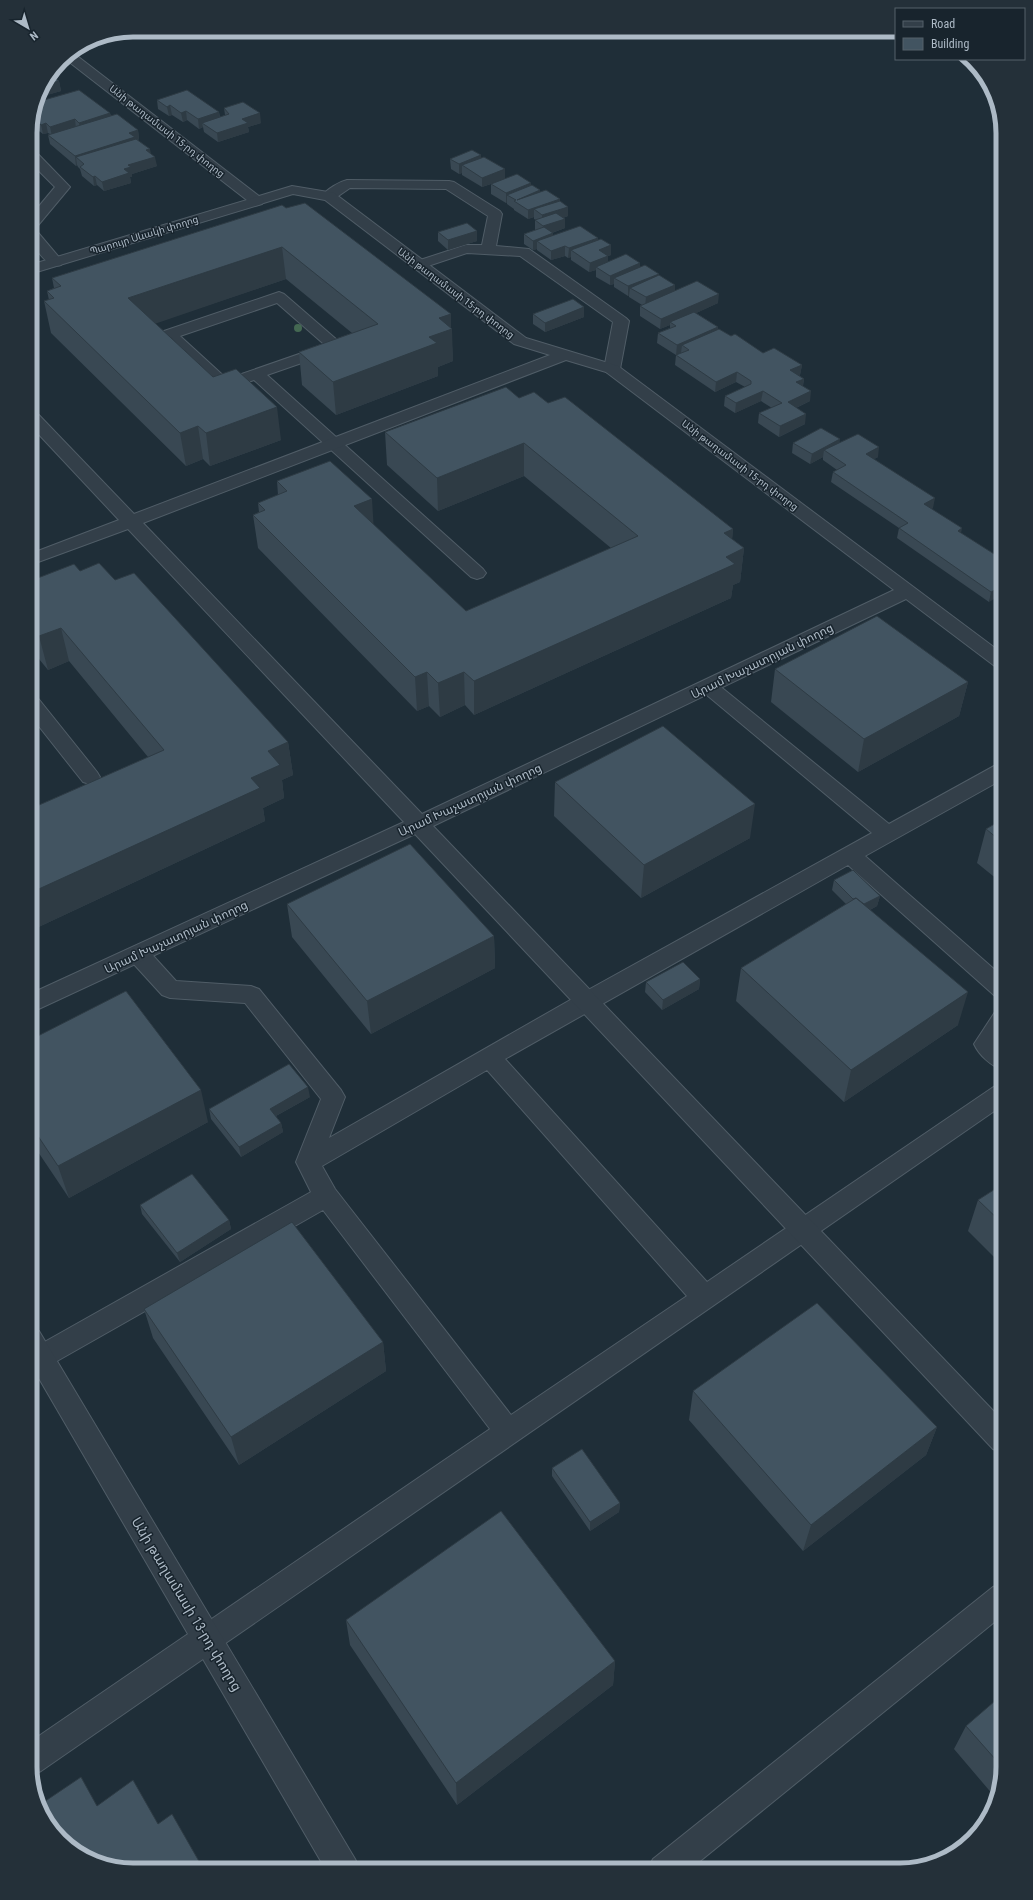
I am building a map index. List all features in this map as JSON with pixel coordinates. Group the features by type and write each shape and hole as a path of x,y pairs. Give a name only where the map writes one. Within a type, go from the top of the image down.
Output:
{"street":[{"name":"Անի թաղամասի 15-րդ փողոց","path":"73,59 257,201 292,190 329,196 520,341 612,369 996,658"},
{"path":"37,161 63,187 37,218"},
{"path":"329,196 347,184 448,184 495,214 488,250"},
{"name":"Պարույր Սևակի փողոց","path":"37,268 257,201"},
{"path":"37,240 56,262"},
{"path":"419,265 466,249 524,252 621,321 612,369"},
{"path":"279,297 336,346 256,374 225,385 170,334 279,297"},
{"path":"37,557 565,355"},
{"path":"256,374 477,573"},
{"path":"37,421 996,1433"},
{"name":"Արամ Խաչատրյան փողոց","path":"37,1001 419,824 709,687 907,591"},
{"path":"709,687 887,834"},
{"path":"37,711 90,777"},
{"path":"308,1162 587,1001 996,774"},
{"path":"850,855 996,984"},
{"path":"138,955 170,989 251,995 333,1097 308,1162 326,1196 508,1432"},
{"path":"996,1028 985,1044 996,1054"},
{"path":"489,1057 705,1298"},
{"path":"37,1755 996,1098"},
{"path":"37,1347 326,1196"},
{"name":"Անի թաղամասի 13-րդ փողոց","path":"37,1350 340,1863"},
{"path":"673,1863 996,1602"}],"building":[{"path":"55,78 59,81 51,84"},
{"path":"79,90 110,113 79,123 75,119 50,127 46,123 41,125 38,122 40,108 43,99"},
{"path":"187,90 219,112 198,119 186,111 181,113 170,105 167,107 157,100"},
{"path":"243,102 260,113 242,119 248,123 217,133 202,123 229,114 224,108"},
{"path":"117,114 138,130 129,133 135,137 75,156 48,135"},
{"path":"136,139 150,149 146,150 155,157 128,165 131,167 124,169 129,173 102,182 80,167 84,164 76,157"},
{"path":"472,150 481,155 459,164 450,159"},
{"path":"484,157 505,169 482,178 462,165"},
{"path":"517,174 531,183 506,193 491,184"},
{"path":"532,185 540,190 517,200 546,190 560,199 528,210 507,195"},
{"path":"560,201 568,207 542,215 534,209"},
{"path":"305,203 451,314 439,318 452,329 429,337 437,343 333,382 299,352 378,324 282,247 128,298 213,377 236,369 277,407 206,433 198,426 180,433 44,301 54,298 47,291 61,286 52,278 282,205 286,208"},
{"path":"556,213 565,219 543,226 535,220"},
{"path":"467,223 477,231 448,240 438,232"},
{"path":"580,226 598,238 569,248 565,246 551,251 537,241"},
{"path":"544,227 553,233 533,241 524,234"},
{"path":"601,239 611,245 599,250 608,256 590,263 571,250"},
{"path":"626,254 640,263 610,276 596,267"},
{"path":"645,265 659,274 628,286 614,278"},
{"path":"659,275 675,285 646,297 630,288"},
{"path":"697,281 719,294 661,319 640,306"},
{"path":"573,299 584,307 545,323 533,314"},
{"path":"694,312 718,327 677,345 658,333 676,326 670,322"},
{"path":"719,329 731,336 735,334 763,353 774,348 802,365 790,370 804,379 796,382 811,391 788,402 806,414 780,426 759,413 782,403 763,391 736,403 725,396 751,384 751,381 737,372 716,382 676,355 689,350 682,345"},
{"path":"506,387 519,398 534,392 548,403 565,397 733,529 724,533 744,548 726,557 735,564 474,681 464,672 438,683 427,672 415,677 253,515 265,510 258,503 287,491 277,481 330,461 372,499 354,506 466,611 638,536 524,443 437,478 385,432"},
{"path":"821,428 840,439 812,454 793,443"},
{"path":"858,434 879,447 866,454 935,498 924,504 962,528 958,531 996,555 996,590 991,592 899,528 908,523 833,472 846,465 824,450"},
{"path":"99,563 115,580 134,573 288,742 268,751 280,765 251,778 260,788 37,890 37,806 164,750 61,628 39,636 37,634 37,578 74,564 80,571"},
{"path":"877,616 968,682 864,739 775,669"},
{"path":"663,726 755,804 644,865 555,782"},
{"path":"996,823 996,837 986,829"},
{"path":"410,844 494,936 367,1001 287,904"},
{"path":"853,870 880,896 864,904 856,898 853,899 834,880"},
{"path":"856,898 968,992 851,1070 741,968"},
{"path":"683,962 700,979 663,1000 646,982"},
{"path":"126,991 201,1090 58,1166 37,1134 37,1036"},
{"path":"289,1064 308,1087 270,1109 281,1123 239,1147 209,1109"},
{"path":"192,1174 229,1220 177,1253 140,1205"},
{"path":"996,1188 996,1217 978,1200"},
{"path":"292,1222 383,1342 231,1437 144,1309"},
{"path":"817,1303 937,1427 811,1525 693,1391"},
{"path":"582,1449 620,1503 590,1522 552,1468"},
{"path":"501,1511 615,1661 456,1783 346,1620"},
{"path":"996,1700 996,1760 966,1726"},
{"path":"81,1777 97,1806 133,1780 158,1824 172,1814 200,1863 127,1863 96,1856 85,1850 65,1835 50,1815 43,1802"}]}
